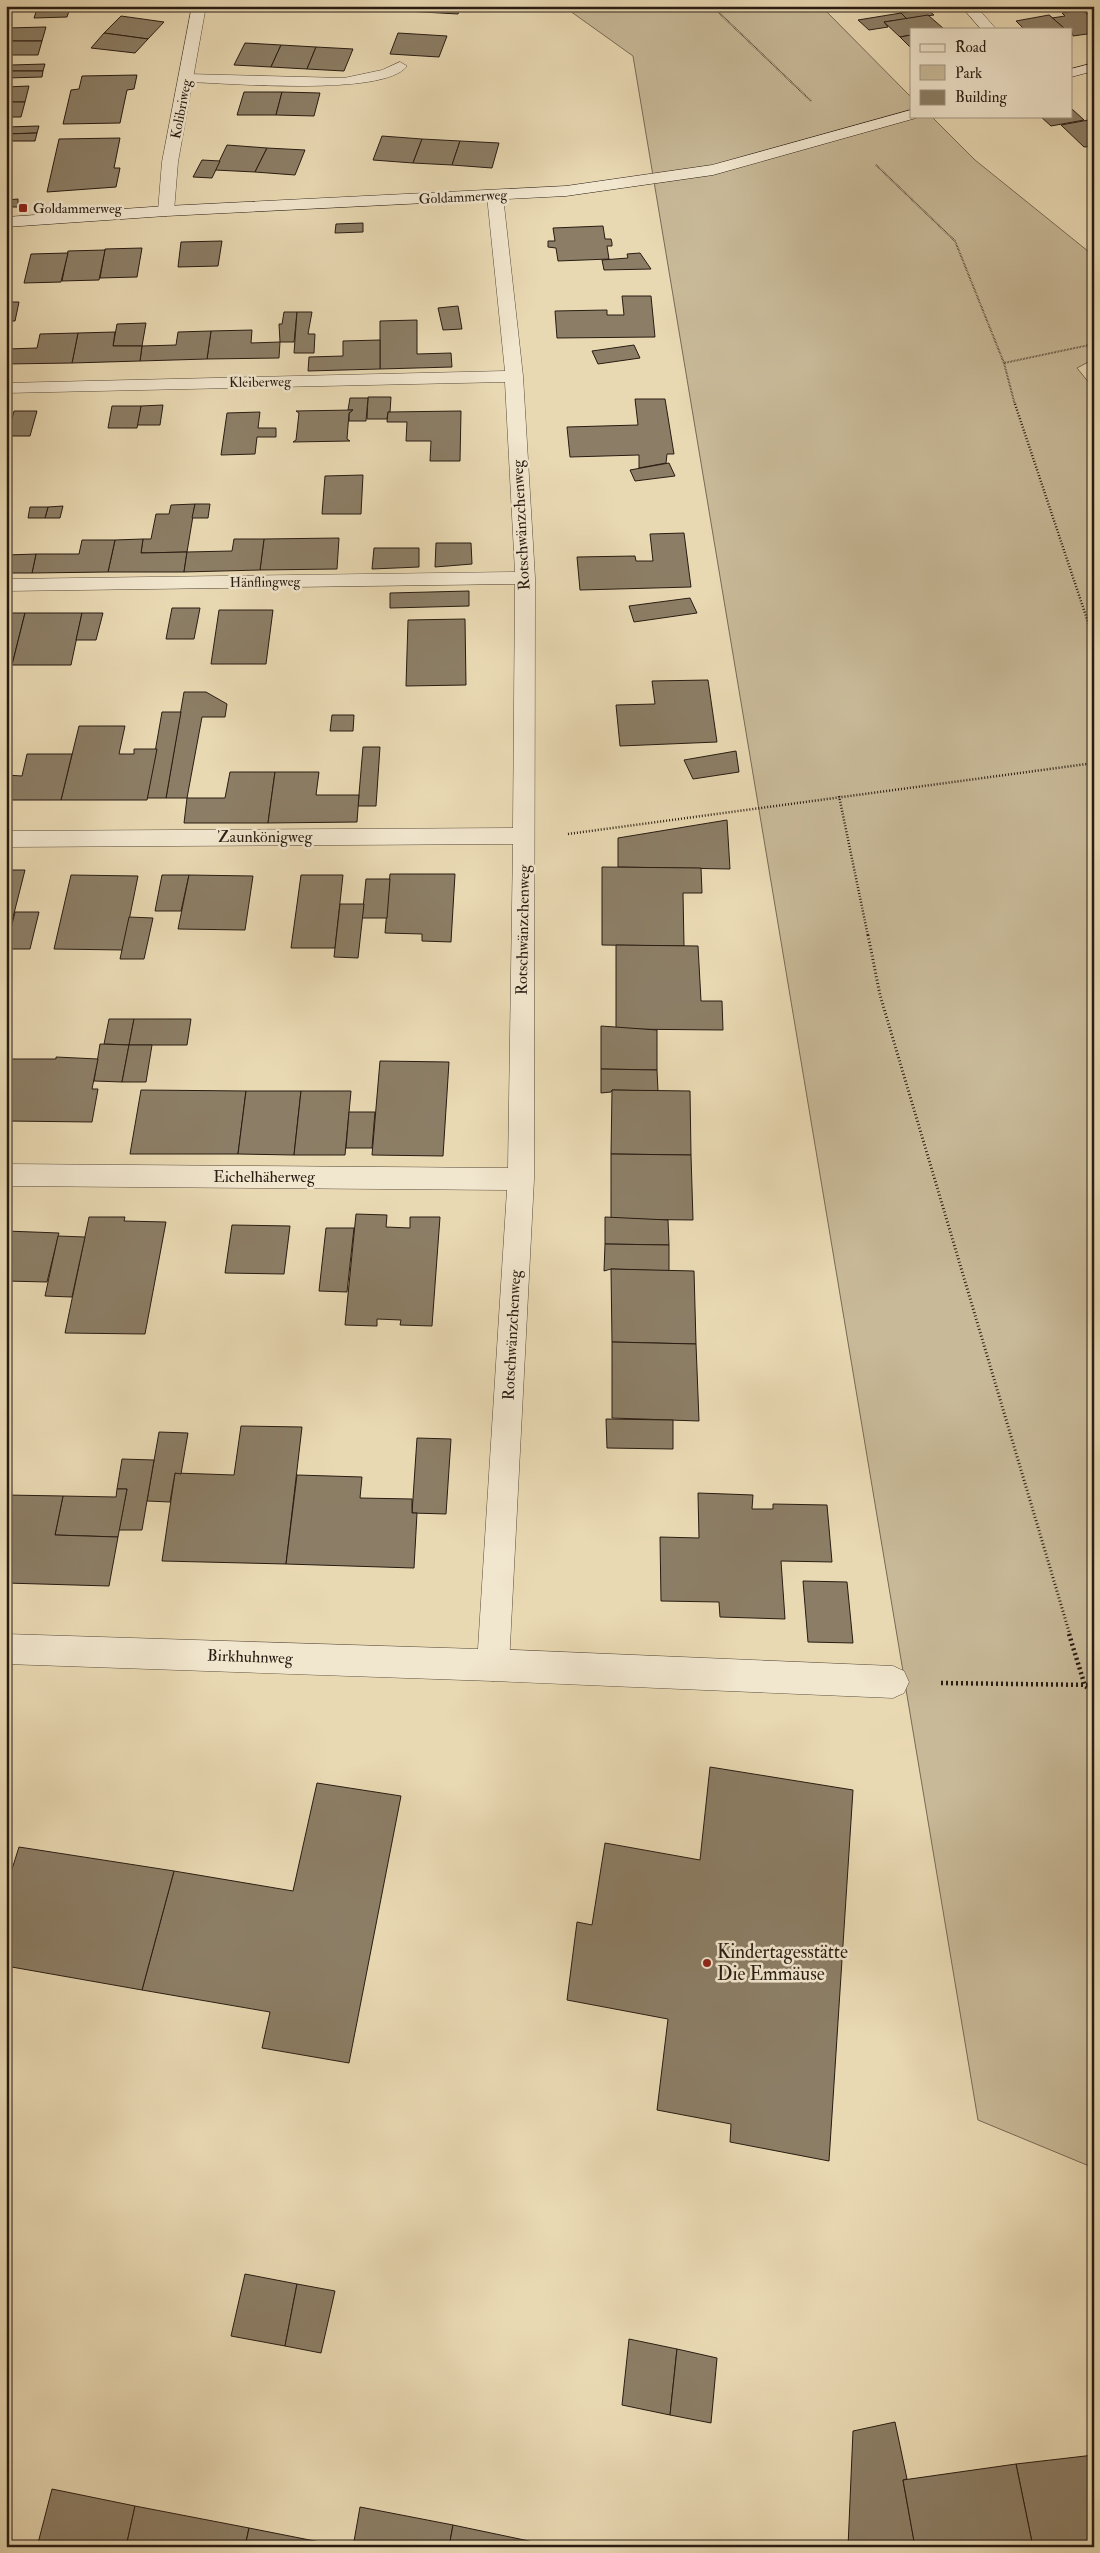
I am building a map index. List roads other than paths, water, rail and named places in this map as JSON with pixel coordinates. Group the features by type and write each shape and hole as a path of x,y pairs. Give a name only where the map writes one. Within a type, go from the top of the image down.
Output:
{"street":[{"name":"Kolibriweg","path":"166,211 170,162 199,6"},
{"path":"968,6 988,28"},
{"path":"187,78 344,82 386,74 400,66"},
{"path":"1072,73 1094,67"},
{"name":"Goldammerweg","path":"6,222 166,211 566,191 713,170 910,115"},
{"name":"Rotschwänzchenweg","path":"493,1665 521,1179 524,836 524,578 514,376 495,196"},
{"name":"Kleiberweg","path":"6,388 514,376"},
{"name":"Hänflingweg","path":"6,585 524,578"},
{"name":"Zaunkönigweg","path":"6,839 524,836"},
{"name":"Eichelhäherweg","path":"6,1175 521,1179"},
{"name":"Birkhuhnweg","path":"6,1650 493,1665 893,1682"}],"place":[{"name":"Goldammerweg","path":"23,208"},
{"name":"Kindertagesstätte Die Emmäuse","path":"707,1963"}]}
